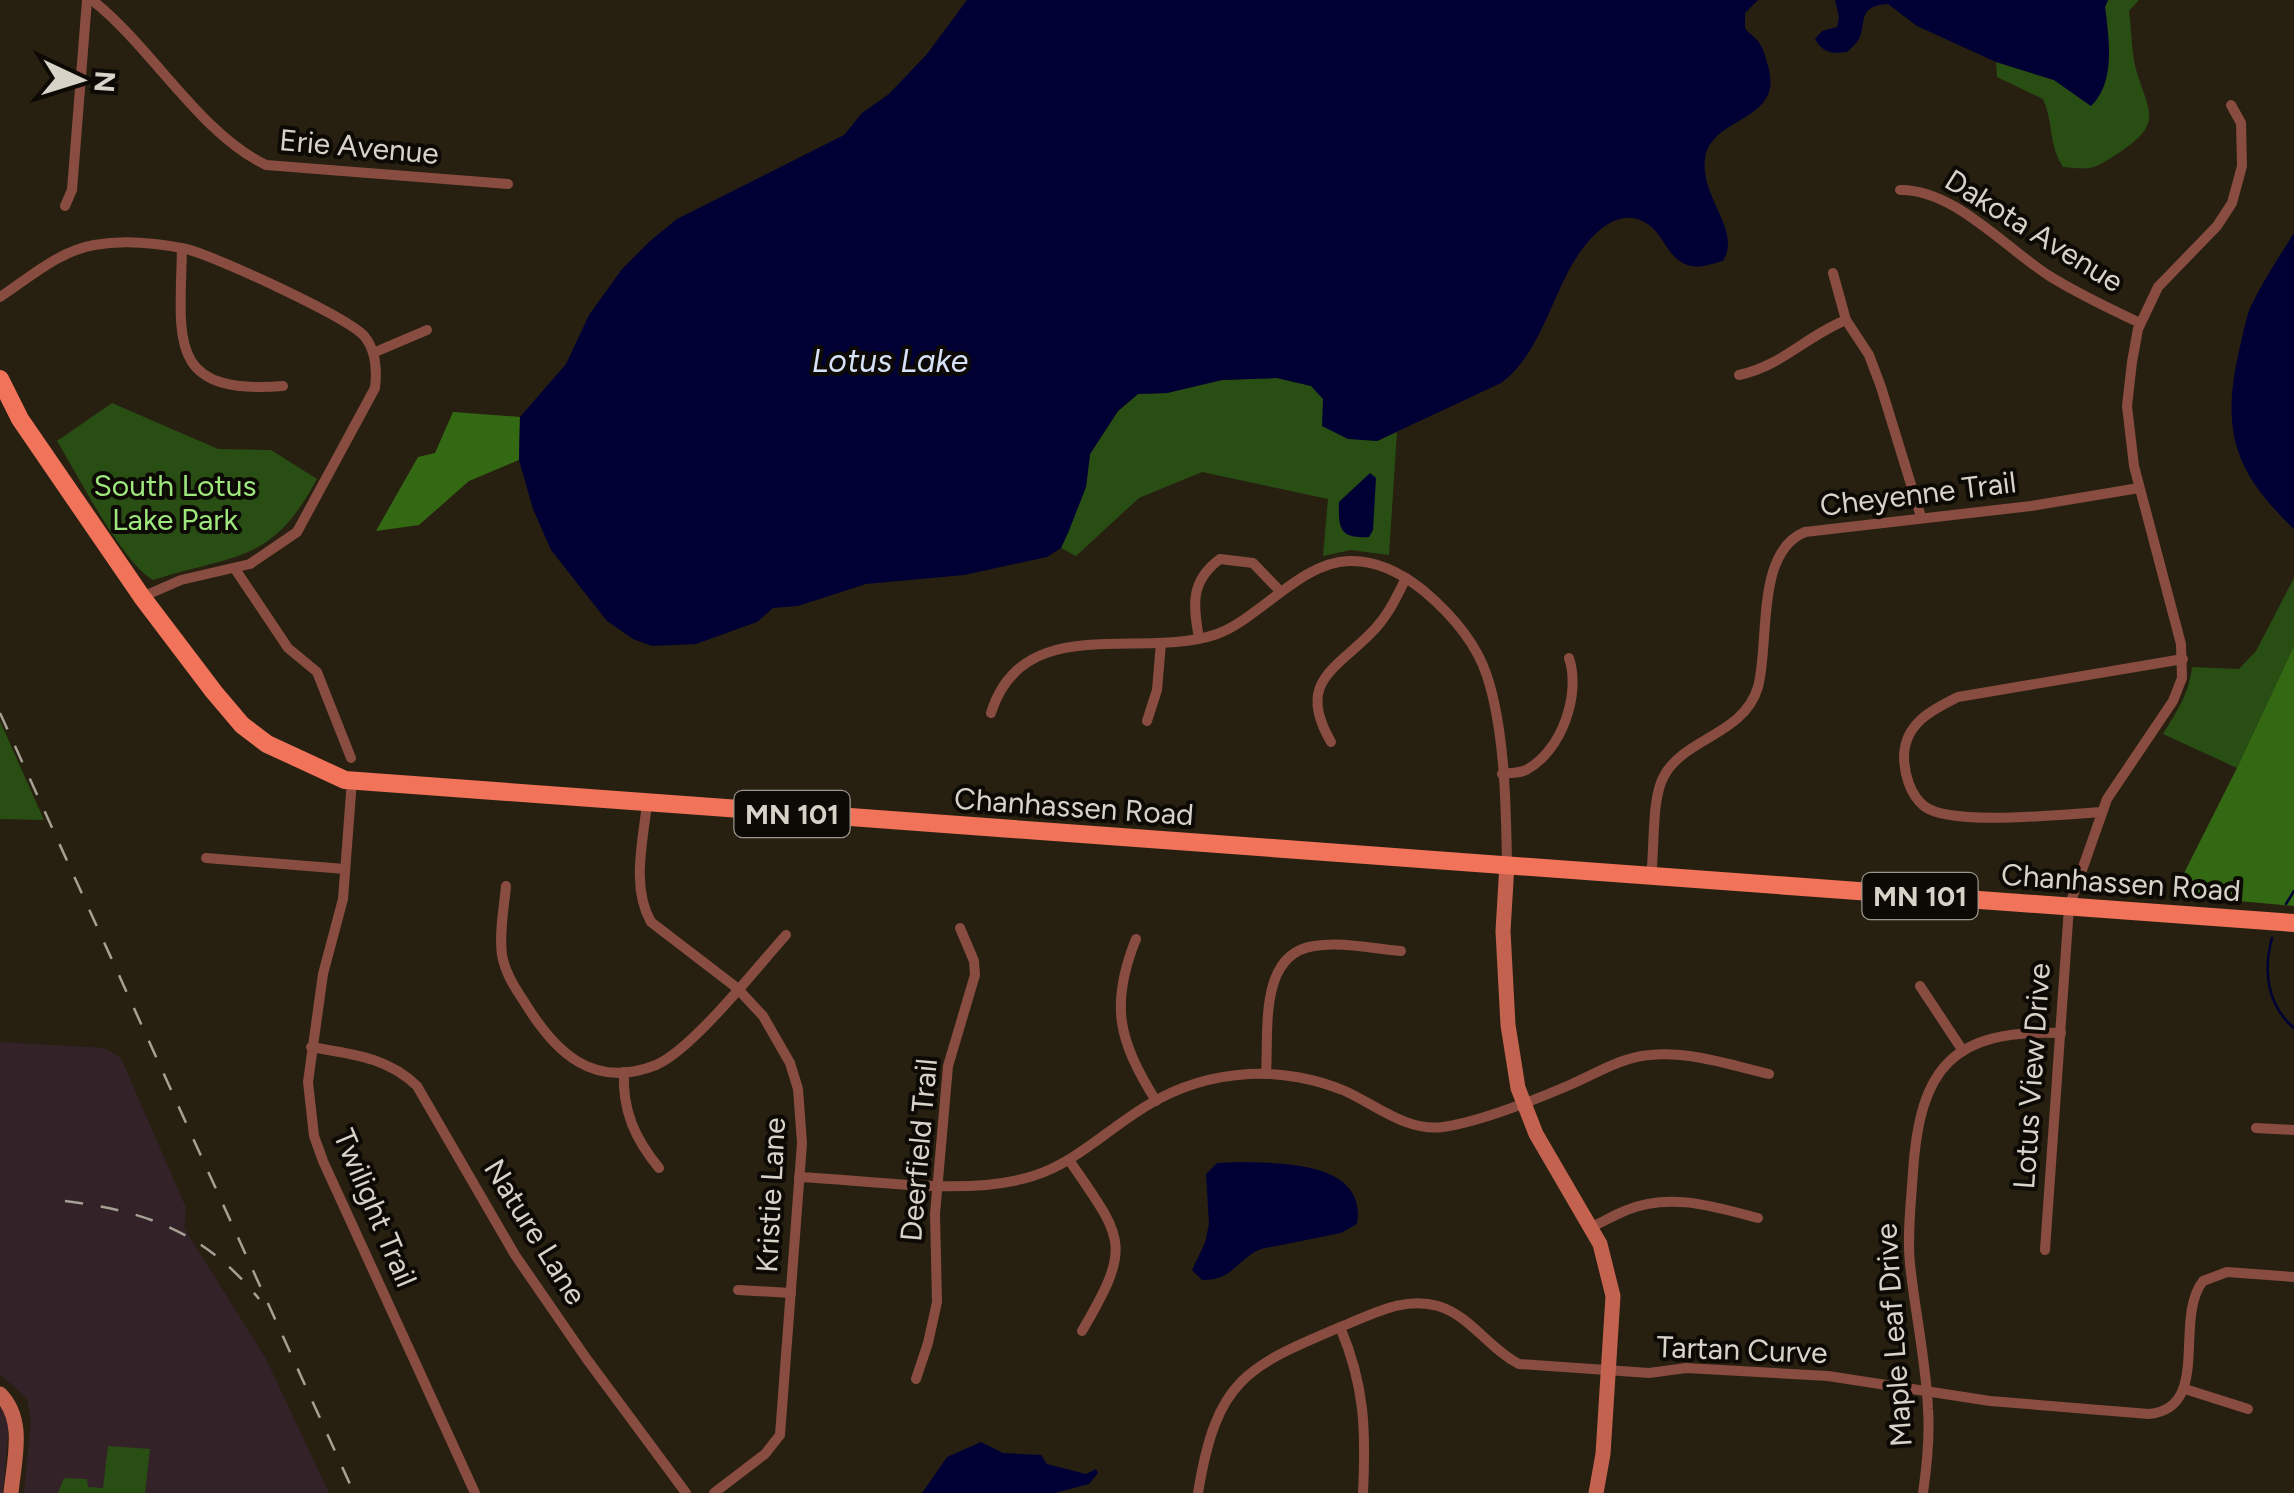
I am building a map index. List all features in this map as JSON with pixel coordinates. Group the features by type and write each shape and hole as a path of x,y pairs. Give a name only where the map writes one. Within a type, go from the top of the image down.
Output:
{"main road":[{"name":"Chanhassen Road","path":"0,378 20,418 142,596 242,725 267,744 304,763 352,780 2294,923"},
{"name":"Chanhassen Road","path":"0,399 20,418"}],"street":[{"name":"Erie Avenue","path":"90,0 120,24 244,154 266,165 508,184"},
{"path":"64,206 72,190 90,0"},
{"path":"2102,812 1984,817 1950,814 1924,806 1904,771 1904,751 1912,728 1927,712 1958,697 2183,658 2140,488 2127,406 2140,323 2158,287 2216,226 2232,203 2242,166 2242,123 2230,104"},
{"name":"Dakota Avenue","path":"1900,190 1920,190 1955,204 2052,277 2140,323"},
{"path":"0,297 71,250 140,243 182,248 214,258 348,322 368,340 376,372 375,388 297,532 276,549 235,570 181,580 142,596"},
{"path":"182,248 182,331 187,353 198,369 226,386 284,386"},
{"path":"1833,274 1846,320 1869,355 1881,387 1921,518"},
{"path":"1739,375 1766,370 1822,330 1846,320"},
{"path":"372,353 426,330"},
{"name":"Cheyenne Trail","path":"1651,876 1658,800 1666,772 1735,721 1748,709 1758,688 1775,564 1791,538 1806,532 2031,506 2140,488"},
{"path":"1199,638 1194,612 1200,578 1220,559 1253,563 1282,592"},
{"path":"990,713 997,692 1026,663 1056,650 1105,642 1161,643 1219,633 1325,566 1348,561 1387,567 1446,610 1470,641 1487,674 1502,774 1506,864 1503,932 1508,1025 1518,1088 1536,1134 1591,1227 1608,1270 1613,1296 1603,1454 1596,1493"},
{"path":"235,570 288,648 317,672 351,758"},
{"path":"1331,742 1316,706 1320,684 1326,672 1358,646 1391,610 1406,578"},
{"path":"1148,721 1157,690 1161,643"},
{"path":"1502,774 1525,770 1546,752 1568,716 1574,673 1569,658"},
{"name":"Lotus View Drive","path":"2045,1250 2070,907 2107,798 2173,701 2180,688 2183,658"},
{"name":"Twilight Trail","path":"352,780 343,899 322,974 312,1047 310,1109 323,1161 476,1493"},
{"name":"Kristie Lane","path":"647,803 640,876 643,908 664,932 737,988 763,1016 790,1063 802,1116 780,1435 765,1454 714,1493"},
{"path":"206,858 345,869"},
{"path":"506,886 501,939 506,969 540,1028 566,1056 601,1071 624,1072 657,1064 674,1054 786,936"},
{"name":"Deerfield Trail","path":"916,1379 937,1302 937,1185 948,1066 975,975 974,961 960,928"},
{"path":"1136,940 1121,982 1121,1028 1132,1062 1156,1100"},
{"path":"1266,1074 1272,981 1287,958 1312,946 1401,951"},
{"path":"1920,986 1963,1051"},
{"name":"Maple Leaf Drive","path":"1923,1493 1928,1442 1926,1391 1910,1262 1918,1118 1936,1078 1963,1051 2010,1033 2061,1033"},
{"name":"Nature Lane","path":"312,1047 386,1063 402,1071 417,1086 515,1254 686,1493"},
{"path":"800,1178 989,1186 1013,1182 1069,1160 1156,1100 1192,1084 1226,1076 1266,1074 1312,1081 1342,1090 1395,1118 1424,1128 1455,1124 1523,1102 1648,1055 1692,1057 1769,1074"},
{"path":"624,1072 629,1120 636,1138 658,1168"},
{"path":"2256,1128 2294,1130"},
{"path":"1069,1160 1110,1222 1117,1255 1108,1288 1082,1331"},
{"path":"1591,1227 1628,1209 1670,1201 1712,1206 1758,1218"},
{"path":"2248,1409 2184,1389 2191,1303 2204,1281 2227,1272 2294,1277"},
{"name":"Kristie Lane","path":"738,1290 791,1293"},
{"name":"Tartan Curve","path":"1198,1493 1212,1430 1236,1388 1271,1357 1384,1308 1423,1303 1459,1316 1519,1364 1649,1373 1686,1368 1810,1375 1990,1401 2149,1414 2170,1408 2184,1389"},
{"path":"1340,1327 1352,1357 1365,1414 1363,1493"},
{"path":"4,1397 15,1418 11,1493"}],"shaded area":[{"path":"0,1042 104,1048 121,1058 186,1208 184,1228 266,1359 329,1493 24,1493 31,1420 27,1399 0,1374"},
{"path":"0,1403 9,1420 3,1493 0,1493"}],"green space":[{"path":"2108,0 2139,0 2129,11 2135,66 2148,109 2147,126 2133,142 2099,165 2063,167 2043,99 1997,77 1996,62 2054,80 2091,106"},
{"path":"1277,378 1312,386 1377,441 1397,432 1389,555 1351,550 1323,556 1328,499 1202,472 1139,498 1076,556 1061,548 1086,487 1090,454 1118,411 1138,394 1167,393 1222,380"},
{"name":"South Lotus Lake Park","path":"112,403 218,449 271,450 317,479 300,507 267,542 229,559 153,580 114,537 57,441"},
{"path":"453,412 520,417 519,460 469,481 419,525 376,531 418,457 435,453"},
{"path":"2294,578 2294,646 2237,768 2163,734 2185,694 2192,667 2239,669 2256,651"},
{"path":"2294,646 2294,906 2173,895 2237,768"},
{"path":"0,721 44,820 0,819"},
{"path":"108,1446 150,1449 145,1493 58,1493 64,1478 87,1479 88,1487 103,1488"}],"water":[{"name":"Lotus Lake","path":"967,0 1758,0 1745,13 1745,28 1763,49 1770,85 1757,109 1720,134 1705,159 1708,187 1728,237 1723,261 1690,266 1674,256 1649,225 1624,218 1612,222 1582,250 1532,347 1501,383 1377,441 1348,439 1322,426 1323,399 1311,386 1277,378 1222,380 1167,393 1138,394 1118,411 1090,454 1086,487 1068,533 1061,548 1047,557 964,575 866,584 798,606 773,608 757,622 696,644 652,646 633,639 607,621 551,550 533,509 519,460 520,417 566,364 589,315 622,269 650,241 677,219 844,135 862,113 889,94 927,54"},
{"path":"1835,0 2108,0 2105,7 2109,60 2104,85 2091,106 2054,80 1996,62 1917,26 1888,4 1867,11 1859,39 1848,51 1828,51 1815,39 1822,31 1837,27"},
{"path":"2294,233 2294,529 2245,469 2237,449 2232,405 2249,311"},
{"path":"1370,473 1376,478 1373,530 1369,537 1346,534 1340,525 1339,502"},
{"path":"1217,1163 1297,1165 1335,1177 1349,1188 1357,1203 1357,1224 1341,1233 1261,1249 1221,1277 1202,1280 1192,1270 1209,1224 1206,1174"},
{"path":"981,1442 1003,1453 1041,1455 1047,1464 1086,1474 1096,1469 1098,1473 1089,1484 1055,1493 922,1493 947,1457"}],"waterway":[{"path":"2286,904 2294,891"},
{"path":"2272,938 2270,987 2278,1009 2294,1028"}],"railway":[{"path":"0,713 354,1493"},
{"path":"65,1201 122,1211 173,1229 218,1257 259,1299"}]}
